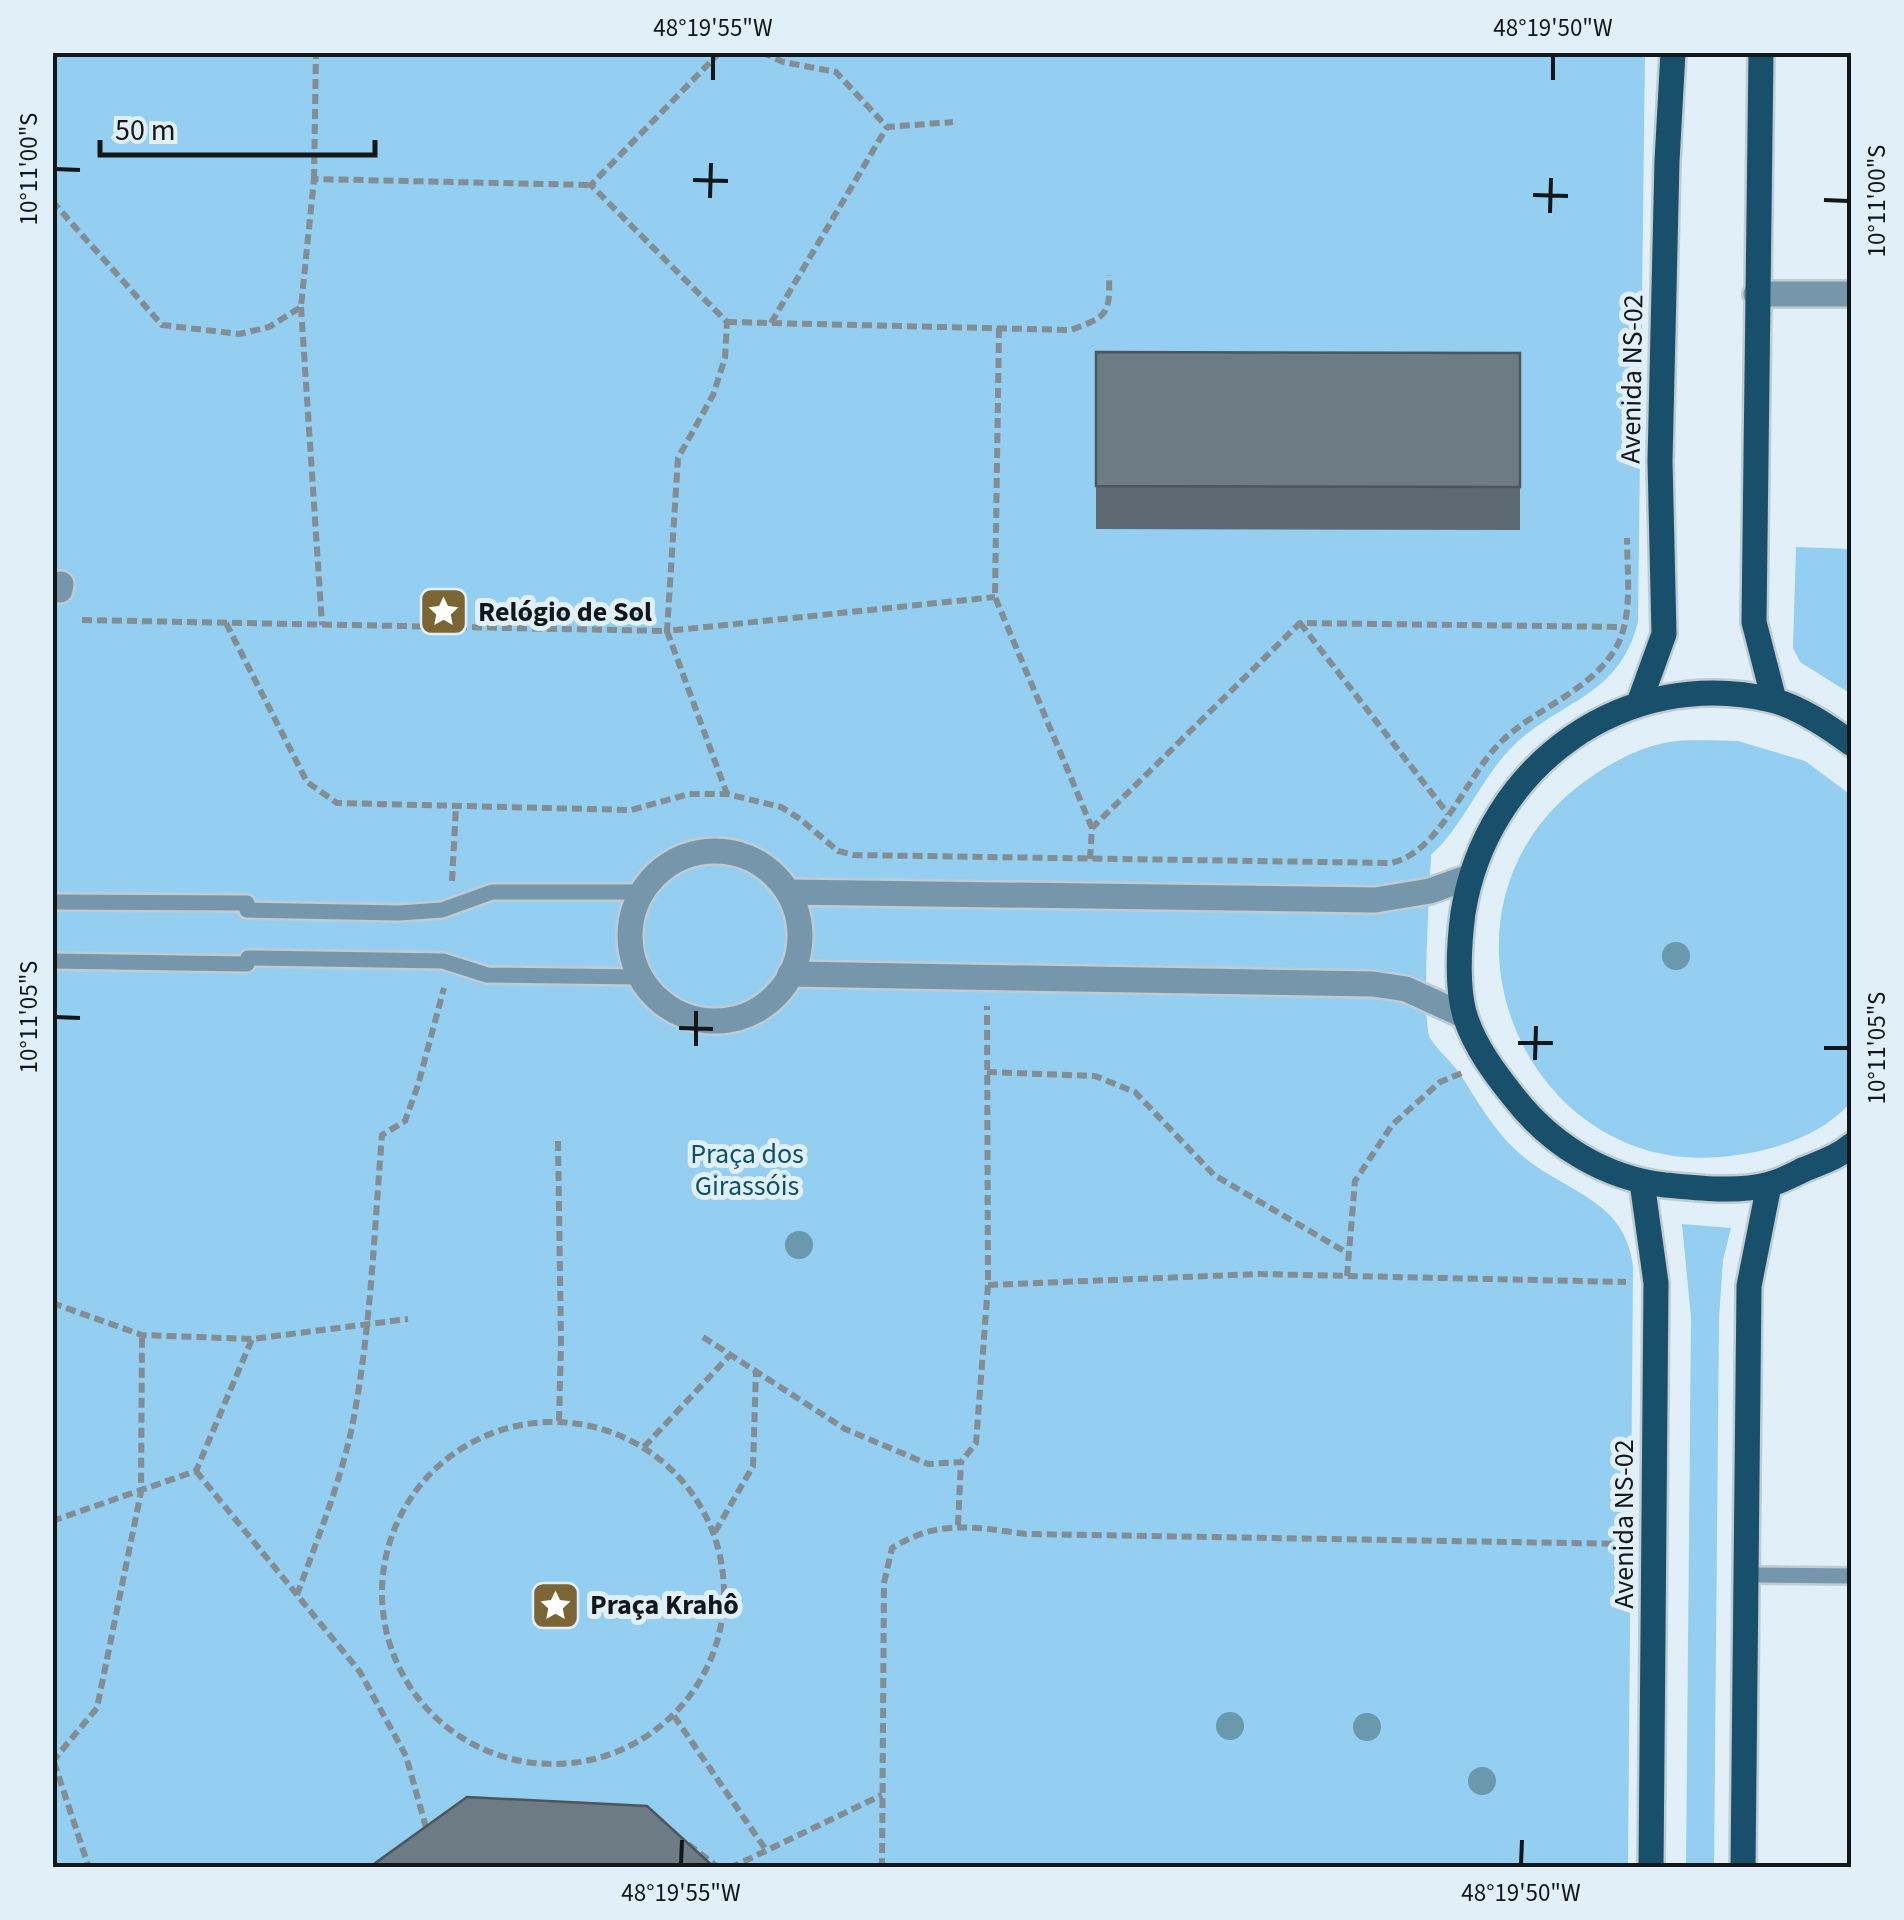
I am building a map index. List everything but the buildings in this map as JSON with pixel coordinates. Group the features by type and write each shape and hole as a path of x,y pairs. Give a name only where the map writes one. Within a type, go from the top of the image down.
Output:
{"main road":[{"name":"Avenida NS-02","path":"1639,703 1664,634 1660,461 1673,52"},
{"path":"1761,52 1754,622 1774,700"},
{"path":"1852,744 1826,725 1774,700 1696,692 1639,703 1598,719 1552,752 1518,786 1493,822 1469,878 1458,944 1464,1016 1487,1063 1530,1118 1576,1156 1642,1182 1706,1189 1769,1185 1840,1155 1852,1145"},
{"name":"Avenida NS-02","path":"1642,1182 1656,1283 1651,1868"},
{"path":"1743,1868 1749,1286 1769,1185"}],"street":[{"path":"1756,294 1852,294"},
{"path":"706,851 729,852 761,864 788,892 797,913 800,936 790,974 778,993 760,1007 744,1016 716,1021 694,1018 672,1010 640,977 631,952 634,908 642,892 669,864 706,851"},
{"path":"788,892 1375,900 1430,892 1469,878"},
{"path":"790,974 1373,984 1406,989 1464,1016"}],"lane":[{"path":"52,902 399,912 451,907 492,892 642,892"},
{"path":"52,961 451,963 487,974 640,977"},
{"path":"1746,1575 1852,1576"}],"path":[{"path":"316,52 314,179 301,307 322,625"},
{"path":"591,184 720,52"},
{"path":"762,52 783,62 836,72 887,127"},
{"path":"887,127 954,122"},
{"path":"772,323 887,127"},
{"path":"314,179 591,184 727,322 1071,330 1102,318 1110,305 1108,275"},
{"path":"52,201 162,326 239,334 269,327 301,307"},
{"path":"727,322 725,358 713,395 678,458 667,631 727,794"},
{"path":"1000,328 995,597 1092,828 1090,859"},
{"path":"82,620 667,631 995,597"},
{"path":"226,622 308,782 328,799 347,804 630,810 690,794 727,794 781,808 838,851 849,854 1390,863 1411,856 1506,737 1600,669 1615,650 1624,627 1300,623 1092,828"},
{"path":"1300,623 1448,814"},
{"path":"451,907 456,806"},
{"path":"297,1595 332,1500 352,1426 366,1325 382,1135 405,1121 451,963"},
{"path":"958,1525 961,1462 976,1443 988,1286 988,978"},
{"path":"1347,1276 1355,1181 1392,1125 1440,1082 1487,1063"},
{"path":"987,1072 1094,1076 1136,1092 1214,1175 1349,1254"},
{"path":"558,1140 559,1422"},
{"path":"988,1286 1259,1274 1656,1283"},
{"path":"52,1304 142,1335 252,1339 408,1319"},
{"path":"89,1868 53,1762 97,1708 142,1492 142,1335"},
{"path":"703,1337 845,1430 928,1464 961,1462"},
{"path":"52,1522 196,1471 252,1339"},
{"path":"644,1447 730,1355"},
{"path":"715,1533 753,1466 756,1371"},
{"path":"559,1422 603,1429 644,1447 686,1484 715,1533 725,1581 722,1630 704,1677 674,1716 628,1748 573,1764 516,1761 464,1741 421,1704 392,1656 380,1601 387,1545 412,1494 452,1454 502,1429 559,1422"},
{"path":"196,1471 360,1672 406,1756 427,1831"},
{"path":"882,1868 884,1583 892,1548 914,1534 958,1525 1026,1534 1654,1545"},
{"path":"674,1716 766,1850"},
{"path":"730,1868 882,1794"},
{"path":"414,1843 427,1831 445,1828"},
{"path":"688,1844 719,1868"}],"green space":[{"name":"Praça dos Girassóis","path":"52,53 1645,53 1638,622 1618,666 1588,694 1515,744 1431,855 1426,980 1430,1038 1487,1116 1536,1167 1605,1211 1628,1243 1633,1266 1628,1867 53,1867"},
{"path":"1796,547 1851,549 1851,694 1800,662 1793,648"},
{"path":"1738,741 1805,761 1851,795 1851,1102 1814,1131 1769,1149 1737,1155 1664,1154 1601,1130 1552,1088 1517,1033 1500,971 1503,906 1527,843 1586,780 1645,748 1670,742"},
{"path":"1682,1224 1731,1228 1723,1260 1719,1317 1714,1867 1686,1867 1691,1317"}],"place":[{"name":"Relógio de Sol","path":"443,612"},
{"name":"Praça Krahô","path":"555,1605"}]}
